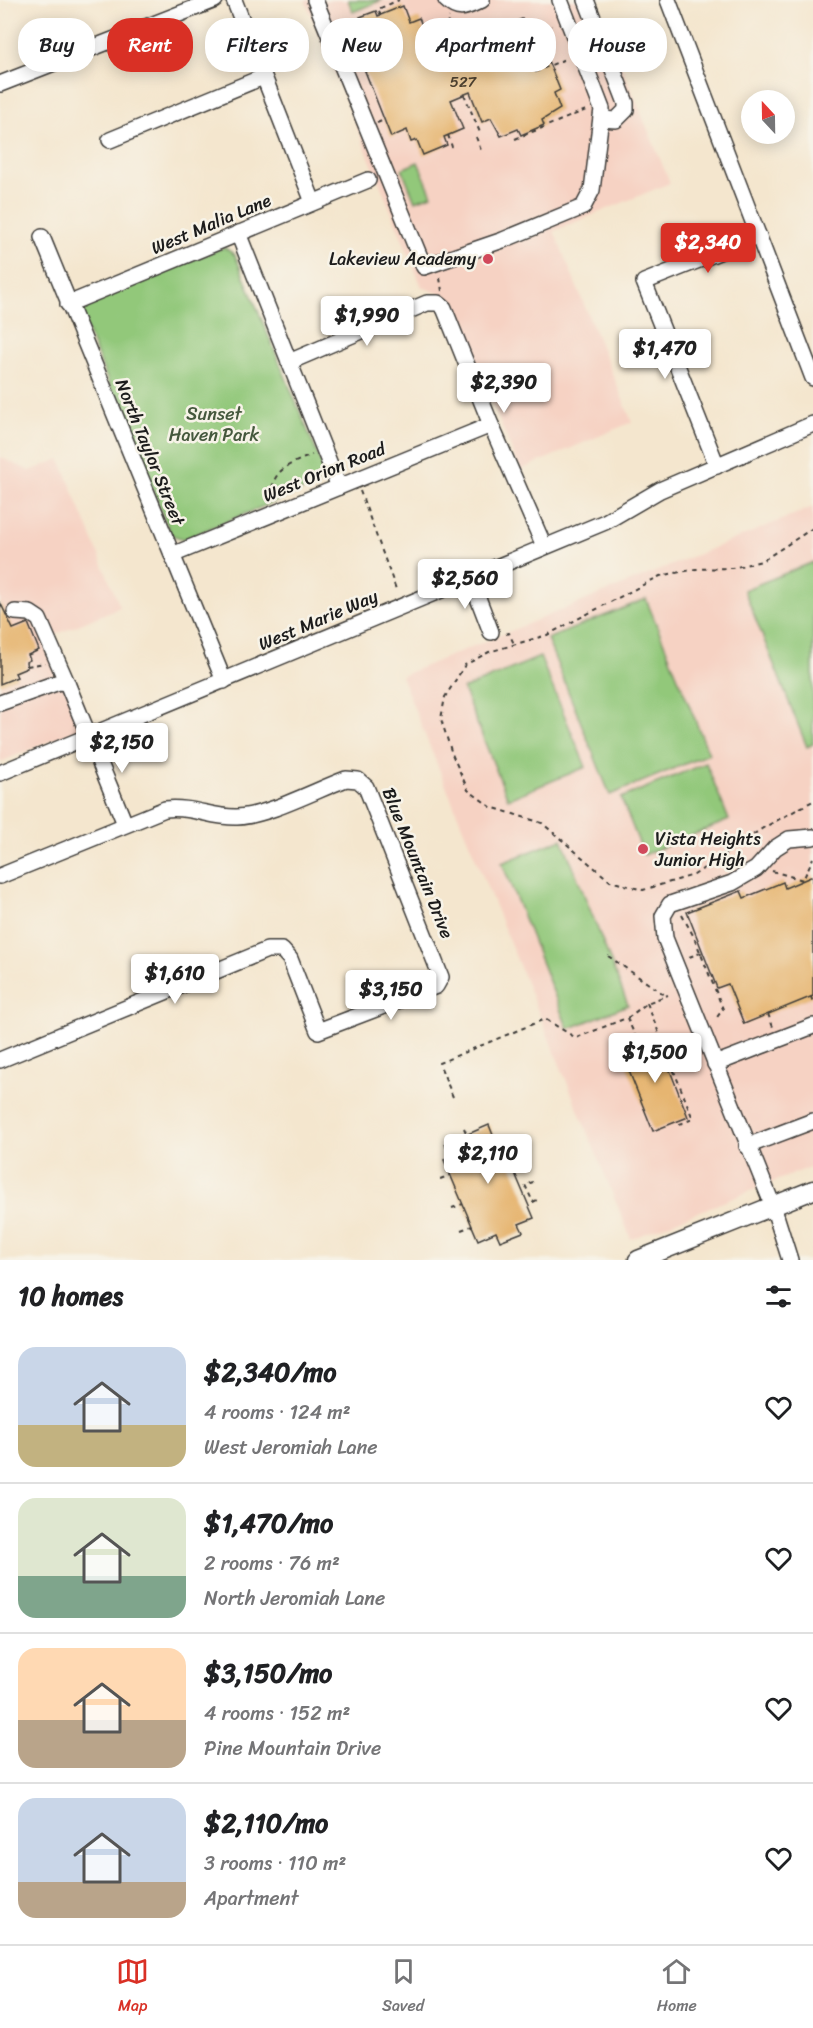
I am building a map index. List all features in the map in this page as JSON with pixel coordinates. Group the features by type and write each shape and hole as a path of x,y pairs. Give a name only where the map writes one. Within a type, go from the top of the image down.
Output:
{"main road":[{"path":"638,1260 813,1190"}],"street":[{"path":"0,84 215,0"},
{"path":"234,0 313,202"},
{"path":"315,0 424,267 503,240 583,207 592,190 600,100 560,0"},
{"path":"446,0 453,7 461,9 482,0"},
{"path":"586,0 626,103 626,110 616,120 600,119"},
{"path":"668,0 813,378"},
{"path":"110,140 263,77"},
{"name":"West Malia Lane","path":"68,304 368,180"},
{"path":"238,233 339,487"},
{"path":"717,466 644,282 759,236"},
{"name":"North Taylor Street","path":"42,237 224,681"},
{"path":"289,362 428,303 441,300 490,425 544,546"},
{"name":"West Marie Way","path":"0,772 605,522 651,495 813,424"},
{"name":"West Orion Road","path":"172,555 490,425"},
{"path":"470,577 498,633"},
{"path":"15,612 30,613 39,618 125,825"},
{"path":"0,703 59,682 67,683"},
{"name":"Blue Mountain Drive","path":"0,876 165,809 185,807 235,817 252,815 346,779 358,780 366,787 439,968 439,981 436,986 318,1031 291,958 282,950 267,950 0,1059"},
{"path":"790,1260 773,1206 665,938 663,916 670,904 732,883 758,867 775,848 789,839 813,837"},
{"path":"715,1064 813,1026"},
{"path":"747,1146 813,1120"}],"path":[{"path":"381,15 378,9 399,0"},
{"path":"556,63 565,59"},
{"path":"464,94 481,135"},
{"path":"515,139 586,110"},
{"path":"448,135 452,147"},
{"path":"476,137 482,153"},
{"path":"440,278 441,300"},
{"path":"272,497 273,482 277,473 312,455"},
{"path":"360,490 397,592"},
{"path":"813,528 762,561 732,568 696,568 660,576 547,634 489,652 465,665 445,697 441,719 452,754 468,790 491,807 542,823 610,881 643,890 694,875 763,828 813,801"},
{"path":"498,633 509,633 514,644"},
{"path":"27,666 51,662"},
{"path":"758,867 803,880 813,858"},
{"path":"679,909 701,952 723,1009 715,1020"},
{"path":"689,957 701,952"},
{"path":"453,1097 439,1064 545,1020 576,1038 627,1018 647,1004 667,995 608,956"},
{"path":"811,997 813,1002"},
{"path":"647,1004 693,1119 677,1125"},
{"path":"768,1014 774,1030"},
{"path":"627,1018 639,1044"},
{"path":"464,1128 467,1135"},
{"path":"440,1179 451,1175"},
{"path":"532,1182 525,1185 533,1202 539,1199"},
{"path":"452,1208 463,1204"},
{"path":"461,1230 472,1226"}],"shaded area":[{"name":"Lakeview Academy","path":"305,0 594,0 601,18 568,18 568,72 624,72 670,183 554,231 632,422 520,470 448,297 422,287 334,72 403,72 403,18 321,18 321,39"},
{"path":"0,457 30,471 60,459 120,607 55,635 90,725 0,762"},
{"name":"Vista Heights Junior High","path":"813,507 813,1166 631,1239 401,676"}],"green space":[{"path":"348,0 382,0 353,12"},
{"path":"418,162 432,195 415,201 402,169"},
{"name":"Sunset Haven Park","path":"224,247 235,255 324,470 318,484 184,539 171,535 80,313 86,303"},
{"path":"813,562 813,744 807,747 744,590"},
{"path":"646,599 709,754 610,795 547,639"},
{"path":"540,657 586,767 508,799 463,689"},
{"path":"706,763 729,820 644,855 621,798"},
{"path":"562,839 628,1005 568,1029 502,863"}],"building":[{"path":"403,6 409,22 415,20 415,72 553,72 560,90 554,93 560,109 542,120 544,125 521,135 518,129 501,136 491,118 482,122 470,92 451,100 463,129 444,137 447,145 423,155 417,140 411,142 407,130 391,137 365,72 403,72 403,18 360,17 376,11 378,16"},
{"path":"0,602 13,629 28,623 39,650 28,655 30,660 26,662 27,668 15,673 17,677 0,684"},
{"path":"813,876 813,996 744,1024 728,984 717,988 687,912 741,891 744,898 783,882 785,888"},
{"path":"657,1037 688,1117 653,1131 621,1051"},
{"path":"489,1125 495,1140 500,1138 534,1218 519,1224 523,1232 500,1241 496,1232 478,1240 444,1160 451,1157 445,1144"}],"place":[{"name":"Lakeview Academy","path":"488,259"},
{"name":"Vista Heights Junior High","path":"643,849"}]}
